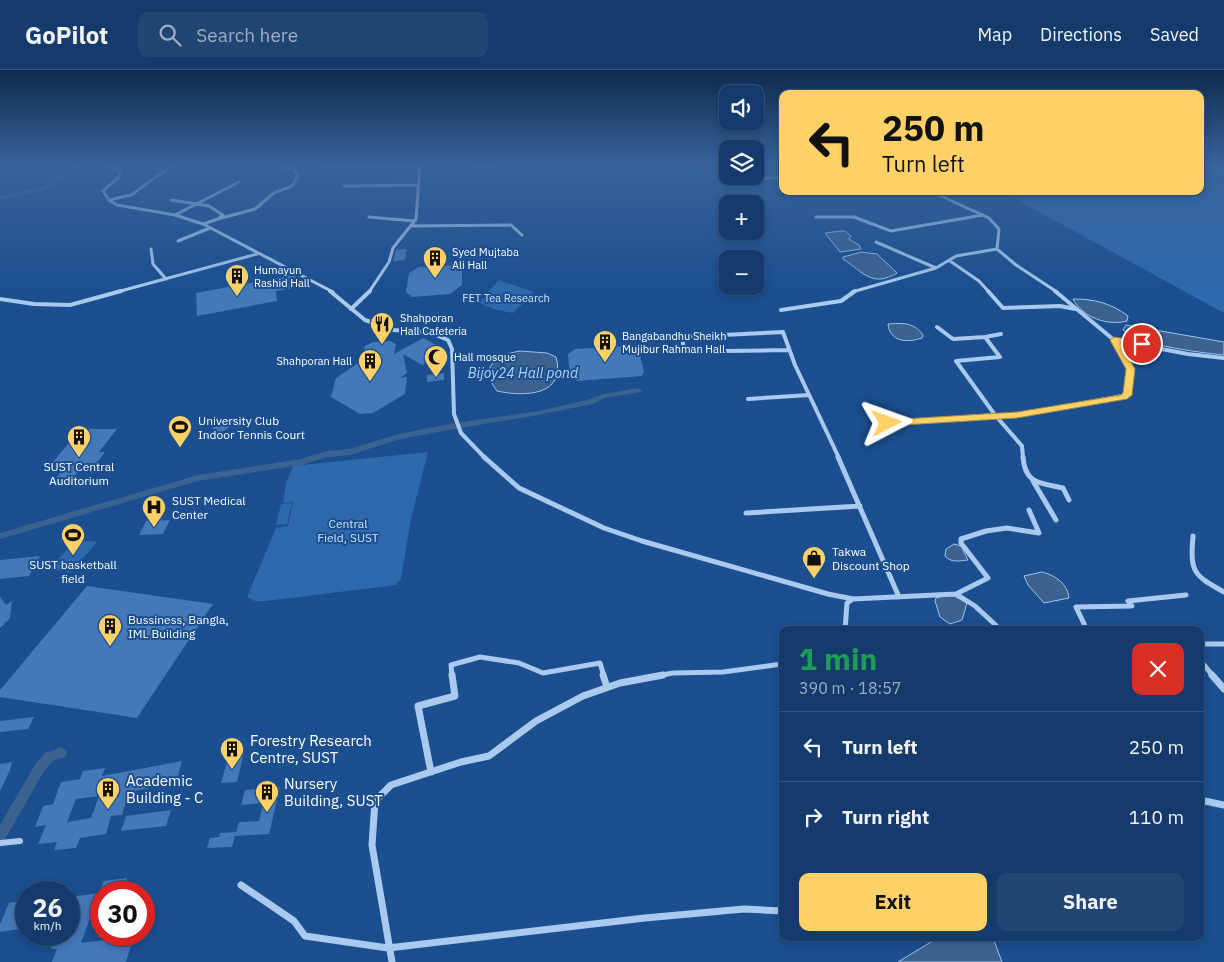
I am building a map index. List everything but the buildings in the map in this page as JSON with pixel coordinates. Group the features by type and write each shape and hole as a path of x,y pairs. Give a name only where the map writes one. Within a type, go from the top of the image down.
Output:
{"street":[{"path":"121,207 175,214 202,224 334,293 366,320 383,327 441,336 450,342 454,414 461,433 484,457 519,488 604,528 642,541 828,594 853,599 956,594 988,578 961,543 961,539 986,531 1007,528 1039,533 1030,510"},
{"path":"175,214 189,207"},
{"path":"210,207 223,215 218,219"},
{"path":"202,224 258,207"},
{"path":"351,309 367,295 389,262 393,248 414,221 416,207"},
{"path":"965,207 989,218 999,229 997,250"},
{"path":"816,217 854,217 891,231 984,215"},
{"path":"369,217 414,221"},
{"path":"410,226 511,225 522,235"},
{"path":"178,241 210,228"},
{"path":"876,242 936,268"},
{"path":"152,250 153,264 166,279"},
{"path":"781,310 841,301 850,293 865,287 919,274 936,268 956,256 997,250 1046,284 1114,340 1130,369 1126,396 1017,415 887,423"},
{"path":"0,299 34,304 70,305 258,254"},
{"path":"950,261 979,282 1003,308 1060,306 1076,309"},
{"path":"937,327 953,339 1001,334"},
{"path":"684,350 682,337 783,332 789,350 899,597"},
{"path":"985,337 1000,357 956,361 995,415 1022,446 1024,470 1033,481 1056,520"},
{"path":"1114,340 1188,354 1224,358"},
{"path":"724,351 789,350"},
{"path":"748,400 809,395"},
{"path":"1033,481 1063,488 1069,500"},
{"path":"746,513 860,506"},
{"path":"1193,536 1192,568 1198,576 1224,592"},
{"path":"956,594 975,606 997,626"},
{"path":"1085,626 1076,607 1132,606 1128,600 1186,595"},
{"path":"845,626 847,603 853,599"},
{"path":"1204,644 1224,644"},
{"path":"432,772 418,706 454,696 451,665 480,657 518,664 543,673 600,663 607,687"},
{"path":"392,962 388,948 372,845 375,801 391,784 489,756 536,721 583,696 607,687 659,675 723,672 779,664"},
{"path":"1204,665 1224,689"},
{"path":"1204,801 1224,805"},
{"path":"1,843 20,841"},
{"path":"241,885 294,921 305,936 388,948 654,917 744,909 779,910"}],"green space":[{"path":"1030,207 1224,207 1224,313"},
{"name":"FET Tea Research","path":"499,280 534,292 513,313 493,309 480,303"},
{"name":"Central Field, SUST","path":"428,452 411,519 401,579 396,585 266,601 255,601 247,597 276,528 288,526 293,502 283,503 286,483 293,466"},
{"path":"292,503 287,524 276,525 281,504"},
{"name":"SUST basketball field","path":"76,540 97,542 71,572 49,569"}],"water":[{"path":"845,231 851,236 849,239 859,245 861,249 840,252 825,233"},
{"path":"861,252 877,254 897,273 881,279 874,279 868,277 843,259 843,257"},
{"path":"1073,299 1095,301 1109,305 1128,316 1127,321 1104,321 1089,316 1077,306"},
{"path":"888,324 912,326 923,335 922,338 900,340 889,330"},
{"path":"1126,325 1224,342 1224,355 1157,344 1133,336 1123,330"},
{"name":"Bijoy24 Hall pond","path":"520,351 547,353 556,357 558,370 555,380 541,391 519,394 497,391 489,375 492,364 497,359"},
{"path":"954,544 961,546 968,560 953,561 945,556 946,549"},
{"path":"1042,572 1052,575 1060,581 1066,588 1069,598 1044,603 1028,585 1024,576"},
{"path":"947,595 954,596 967,603 962,620 950,624 940,617 935,601 936,598"},
{"path":"994,941 1002,962 898,962 931,942"}],"waterway":[{"path":"0,536 198,478 301,462 327,454 350,452 399,437 539,413 589,402 603,396 638,390"},
{"path":"0,837 40,767 49,757 61,753"}],"place":[{"name":"Syed Mujtaba Ali Hall","path":"435,279"},
{"name":"Humayun Rashid Hall","path":"237,297"},
{"name":"Shahporan Hall Cafeteria","path":"382,345"},
{"name":"Bangabandhu Sheikh Mujibur Rahman Hall","path":"605,363"},
{"name":"Hall mosque","path":"436,378"},
{"name":"Shahporan Hall","path":"370,382"},
{"name":"University Club Indoor Tennis Court","path":"180,448"},
{"name":"SUST Central Auditorium","path":"79,458"},
{"name":"SUST Medical Center","path":"154,528"},
{"name":"SUST basketball field","path":"73,556"},
{"name":"Takwa Discount Shop","path":"814,579"},
{"name":"Bussiness, Bangla, IML Building","path":"110,647"},
{"name":"Forestry Research Centre, SUST","path":"232,770"},
{"name":"Academic Building - C","path":"108,810"},
{"name":"Nursery Building, SUST","path":"267,813"}],"route":[{"path":"887,423 992,415 1017,415 1123,397 1128,395 1130,369 1114,340 1142,344"}]}
